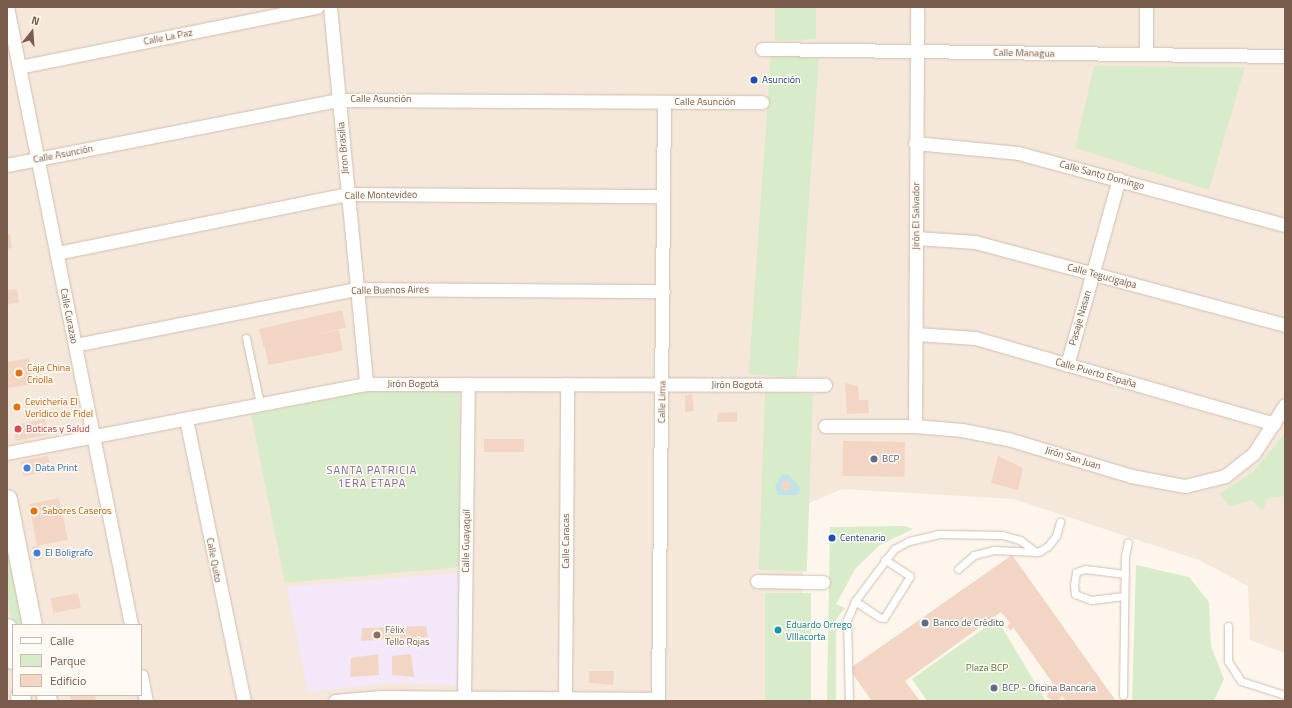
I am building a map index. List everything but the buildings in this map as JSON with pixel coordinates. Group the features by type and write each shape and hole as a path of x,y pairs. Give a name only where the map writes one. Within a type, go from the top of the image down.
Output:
{"main road":[{"path":"7,499 32,624"},
{"path":"7,628 12,654"}],"street":[{"name":"Calle Curazao","path":"7,7 131,624"},
{"name":"Calle La Paz","path":"19,67 317,7"},
{"name":"Jiron Brasilia","path":"330,7 366,384"},
{"name":"Jirón El Salvador","path":"915,426 915,143 917,7"},
{"path":"1146,7 1146,54"},
{"name":"Calle Managua","path":"762,49 1285,56"},
{"name":"Calle Asunción","path":"7,165 339,100 762,102"},
{"name":"Calle Lima","path":"658,700 664,102"},
{"name":"Calle Santo Domingo","path":"915,143 1018,153 1285,225"},
{"name":"Pasaje Nasan","path":"1067,364 1118,179"},
{"name":"Calle Montevideo","path":"57,252 348,194 664,196"},
{"name":"Calle Tegucigalpa","path":"916,238 976,242 1285,325"},
{"name":"Calle Buenos Aires","path":"75,345 356,289 663,291"},
{"name":"Calle Puerto España","path":"916,334 975,338 1274,424"},
{"name":"Jirón Bogotá","path":"7,453 94,438 366,384 825,385"},
{"name":"Calle Guayaquil","path":"464,698 468,384"},
{"name":"Calle Caracas","path":"565,698 567,384"},
{"name":"Jirón San Juan","path":"825,426 915,426 1008,439 1131,476 1185,486 1225,476 1254,453 1285,405"},
{"name":"Calle Quito","path":"186,419 244,701"},
{"path":"757,581 822,582"},
{"path":"142,681 146,701"},
{"path":"335,701 381,697 658,700"}],"lane":[{"path":"246,338 260,404"},
{"path":"958,569 974,555 994,550 1036,552 1048,546 1056,536 1060,522"},
{"path":"849,701 847,620 855,601 894,549 908,541 939,534 1002,535 1020,540 1036,552"},
{"path":"1123,695 1124,596 1128,542"},
{"path":"855,601 879,617 884,618 910,576 885,560"},
{"path":"1124,596 1091,600 1075,594 1074,585 1076,572 1085,569 1125,574"},
{"path":"1228,626 1228,661 1236,675 1241,681 1285,695"}],"shaded area":[{"path":"7,7 1285,7 1285,653 1250,640 1248,586 1199,560 1013,499 842,489 805,505 798,701 7,701"},
{"name":"Félix Tello Rojas","path":"458,573 457,685 388,683 308,692 287,587"}],"green space":[{"path":"775,7 816,7 816,39 778,41 775,38"},
{"path":"771,55 819,58 797,378 749,374"},
{"path":"1094,66 1245,67 1209,190 1075,148"},
{"path":"367,391 459,392 460,567 285,583 251,415"},
{"path":"765,392 813,394 807,572 759,570"},
{"path":"1285,433 1285,496 1269,498 1262,511 1252,500 1230,506 1219,494 1253,472"},
{"path":"905,526 913,529 880,545 855,569 836,604 845,608 836,619 836,701 827,701 830,527"},
{"path":"7,529 27,624 13,624 7,596"},
{"path":"1136,565 1189,577 1209,602 1211,646 1224,679 1214,701 1132,701"},
{"path":"765,593 811,593 811,701 765,701"},
{"name":"Plaza BCP","path":"997,619 1046,701 927,701 912,679"}],"water":[{"path":"788,474 799,486 800,491 796,495 778,495 775,486 782,475"}],"place":[{"name":"Asunción","path":"754,80"},
{"name":"Caja China Criolla","path":"19,373"},
{"name":"Cevichería El Verídico de Fidel","path":"17,407"},
{"name":"Boticas y Salud","path":"18,429"},
{"name":"BCP","path":"874,459"},
{"name":"Data Print","path":"27,468"},
{"name":"Sabores Caseros","path":"34,511"},
{"name":"Centenario","path":"832,538"},
{"name":"El Boligrafo","path":"37,553"},
{"name":"Banco de Crédito","path":"925,623"},
{"name":"Eduardo Orrego VIllacorta","path":"778,630"},
{"name":"Félix Tello Rojas","path":"377,635"},
{"name":"BCP - Oficina Bancaria","path":"994,688"}],"district":[{"name":"SANTA PATRICIA 1ERA ETAPA","path":"372,477"}]}
